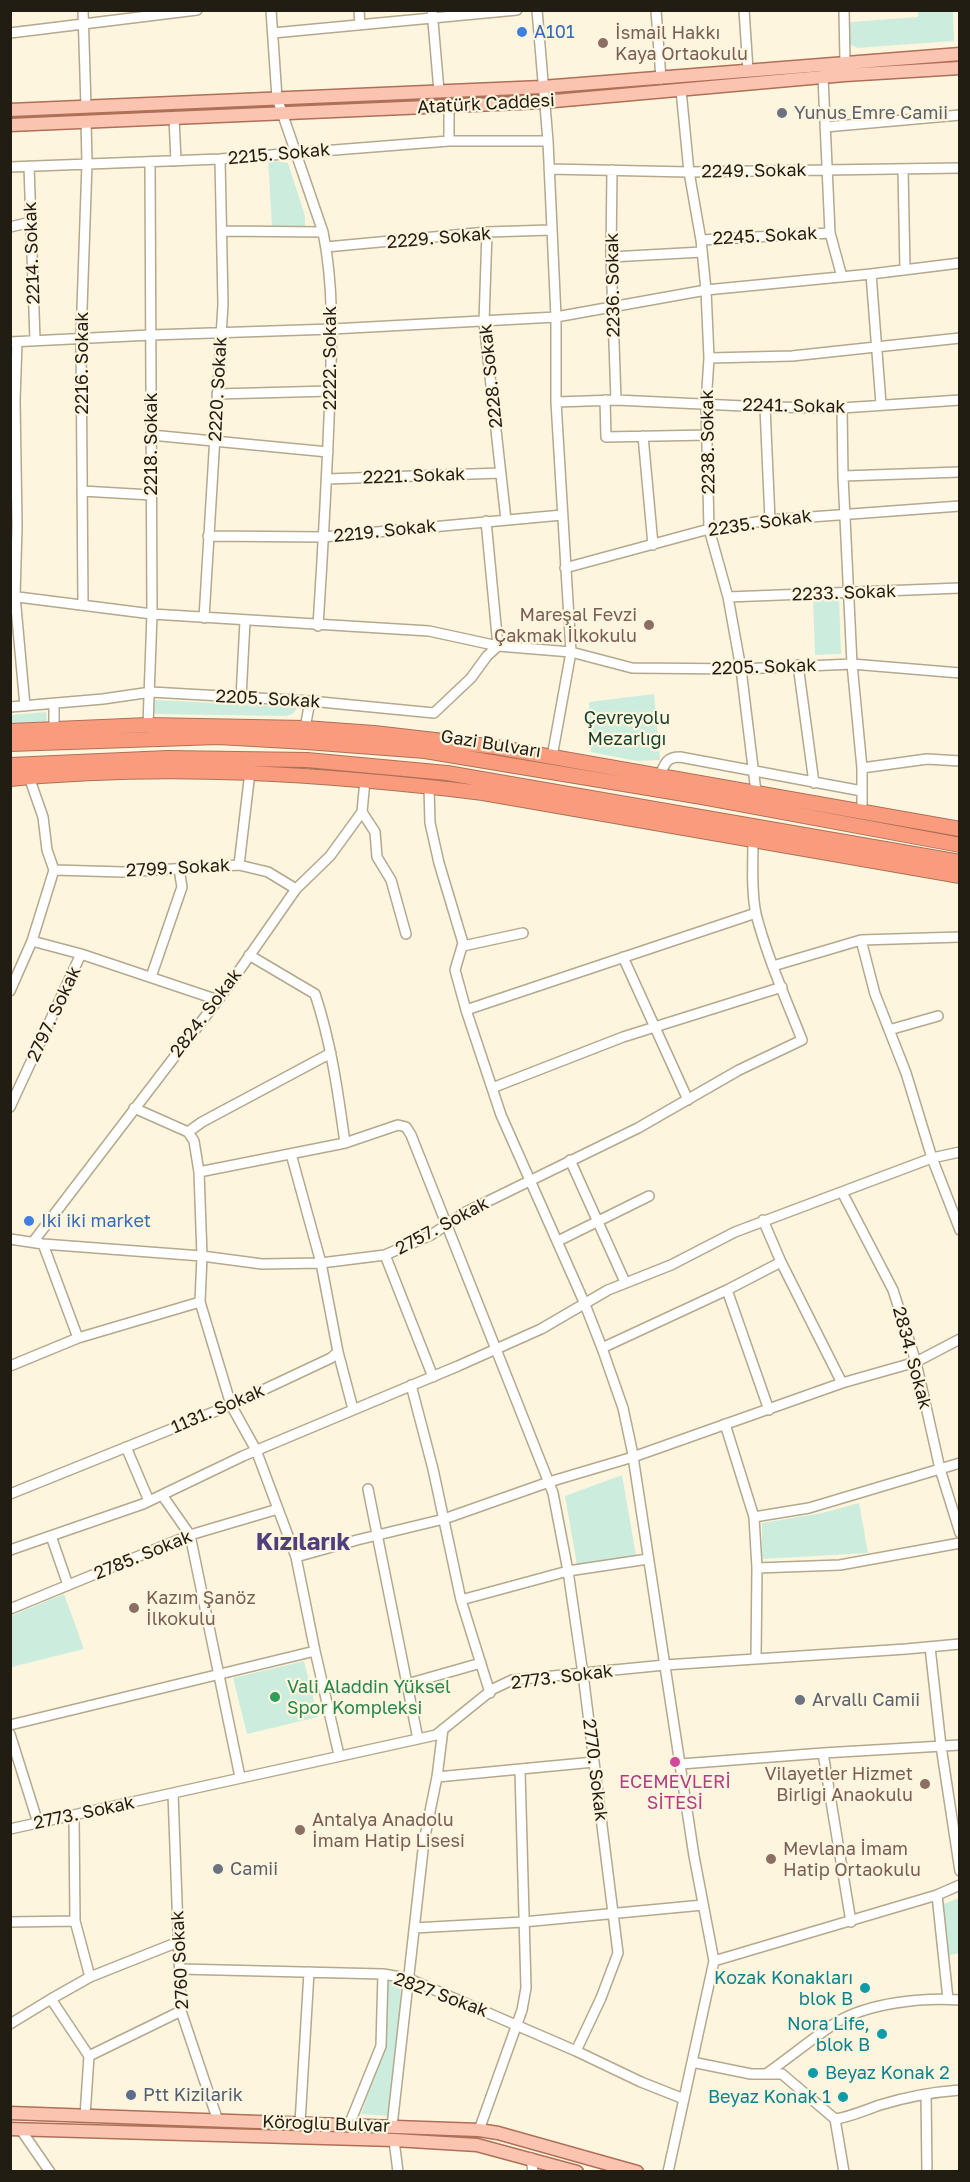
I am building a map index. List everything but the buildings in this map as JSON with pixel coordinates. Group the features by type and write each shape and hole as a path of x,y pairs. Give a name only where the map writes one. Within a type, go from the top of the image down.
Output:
{"highway":[{"path":"10,731 148,725 305,728 374,733 485,746 960,828"},
{"name":"Gazi Bulvarı","path":"10,744 218,737 425,751 702,797 960,845"},
{"name":"Gazi Bulvarı","path":"10,765 191,758 307,759 458,775 960,862"},
{"path":"10,779 127,771 250,772 365,780 483,793 960,876"},
{"path":"10,773 29,777"}],"main road":[{"name":"Atatürk Caddesi","path":"10,110 542,87 661,79 845,61 960,54"},
{"name":"Atatürk Caddesi","path":"10,125 543,102 823,77 960,68"},
{"name":"Köroğlu Bulvar","path":"10,2113 479,2130 498,2133 637,2172"},
{"name":"Köroğlu Bulvar","path":"16,2129 394,2140 477,2145 577,2172"}],"street":[{"path":"83,10 86,106"},
{"path":"10,33 197,10"},
{"path":"271,10 277,98"},
{"path":"359,10 360,25"},
{"path":"273,33 360,25 433,14 517,10"},
{"path":"537,10 548,141 556,317 556,402 571,652 552,757"},
{"path":"656,10 661,79"},
{"path":"744,10 748,70"},
{"path":"844,10 845,61"},
{"path":"433,14 439,91"},
{"path":"823,77 830,233 842,277"},
{"name":"2238. Sokak","path":"681,90 689,172 701,240 706,290 709,358 706,404 709,529 728,597 741,669 756,792"},
{"name":"2222. Sokak","path":"277,98 284,113 326,247 332,329 327,479 318,626"},
{"path":"449,106 449,141"},
{"path":"825,127 960,115"},
{"path":"174,118 176,161"},
{"name":"2216. Sokak","path":"83,604 81,338 87,163 86,121"},
{"name":"2215. Sokak","path":"10,167 220,159 449,141 548,141"},
{"name":"2220. Sokak","path":"204,618 223,304 220,159"},
{"name":"2218. Sokak","path":"148,725 151,692 152,614 150,162"},
{"name":"2214. Sokak","path":"28,166 35,340"},
{"name":"2249. Sokak","path":"549,169 689,172 960,168"},
{"path":"903,169 905,270"},
{"name":"2236. Sokak","path":"612,170 611,257 616,400"},
{"path":"10,227 31,222"},
{"name":"2229. Sokak","path":"326,247 486,232 551,230"},
{"path":"222,231 323,232"},
{"name":"2228. Sokak","path":"486,232 484,322 506,520"},
{"name":"2245. Sokak","path":"701,240 830,233"},
{"name":"2245. Sokak","path":"611,257 702,252"},
{"path":"25,706 15,654 13,596 14,342 556,317 706,290 960,263"},
{"path":"872,274 881,404"},
{"path":"709,358 792,356 876,345 960,338"},
{"path":"217,394 330,391"},
{"path":"605,400 606,437 708,435"},
{"name":"2241. Sokak","path":"556,402 616,400 842,408 960,400"},
{"path":"765,407 770,520"},
{"path":"842,408 852,664 862,768 862,810"},
{"path":"152,435 328,452"},
{"path":"643,436 653,545"},
{"path":"843,476 960,472"},
{"name":"2221. Sokak","path":"327,479 501,473"},
{"path":"82,491 151,495"},
{"name":"2235. Sokak","path":"565,568 709,529 770,520 846,513 960,506"},
{"name":"2219. Sokak","path":"208,536 323,537 562,515"},
{"path":"486,521 498,646"},
{"name":"2233. Sokak","path":"728,597 960,588"},
{"name":"2205. Sokak","path":"13,596 152,614 318,626 429,631 498,646 571,652 632,668 741,669 852,664 960,672"},
{"path":"241,698 245,621"},
{"name":"2205. Sokak","path":"10,706 54,704 151,692 310,701 434,713 471,678 487,656 498,646"},
{"path":"798,665 814,783"},
{"path":"305,728 310,701"},
{"path":"54,704 54,728"},
{"path":"660,775 666,760 672,757 862,791"},
{"path":"862,768 927,759 960,760"},
{"path":"239,865 250,772"},
{"path":"11,988 32,941 54,870 47,850 43,816 29,777"},
{"path":"365,780 362,812 375,832 377,857 391,880 406,934"},
{"path":"429,787 430,823 463,946 455,970 466,1010 501,1115 558,1241 602,1348 623,1408 633,1457 703,1905 714,1962 668,2172"},
{"name":"2824. Sokak","path":"33,1242 92,1168 134,1108 218,1000 296,889 330,856 362,812"},
{"path":"492,1088 580,1053 782,987 756,912 753,840"},
{"name":"2799. Sokak","path":"54,870 123,872 239,865 268,873 296,889"},
{"path":"151,977 182,887 179,869"},
{"path":"466,1010 756,912"},
{"path":"463,946 523,933"},
{"path":"773,966 861,940 960,937"},
{"path":"861,940 875,994 906,1073 932,1158 960,1230"},
{"path":"32,941 81,954 218,1000"},
{"name":"2797. Sokak","path":"10,1107 81,954"},
{"path":"199,1172 345,1143 331,1053 315,994 249,955"},
{"path":"623,957 688,1100"},
{"name":"2757. Sokak","path":"10,1239 44,1244 201,1256 262,1264 321,1263 385,1255 431,1235 466,1212 638,1128 739,1071 802,1040 782,987"},
{"path":"889,1030 938,1016"},
{"path":"188,1132 202,1122 331,1053"},
{"path":"134,1108 188,1132 194,1141 199,1172 200,1302 231,1405 256,1450 296,1557 339,1755"},
{"name":"2770. Sokak","path":"345,1143 398,1125 406,1127 411,1135 553,1493 568,1571 583,1674 618,1953 601,1998 576,2051"},
{"path":"10,1550 149,1501 256,1450 433,1377 541,1329 584,1302 625,1282 671,1265 763,1220 932,1158 960,1152"},
{"path":"291,1154 321,1263 338,1352 353,1409"},
{"path":"570,1160 625,1282"},
{"name":"2834. Sokak","path":"842,1192 893,1290 916,1362 940,1469 960,1533"},
{"path":"558,1241 649,1196"},
{"path":"763,1220 781,1262 842,1383"},
{"path":"44,1244 78,1338"},
{"path":"385,1255 433,1377"},
{"path":"602,1348 727,1290 781,1262"},
{"path":"727,1290 769,1410"},
{"path":"11,1365 78,1338 200,1302"},
{"path":"296,1557 444,1519 549,1482 633,1457 842,1383 916,1362 960,1339"},
{"name":"1131. Sokak","path":"10,1494 231,1405 331,1358 338,1352"},
{"path":"411,1385 461,1600 490,1693"},
{"path":"725,1424 754,1517 757,1569 756,1658"},
{"path":"126,1447 149,1501"},
{"path":"754,1517 809,1508 960,1463"},
{"path":"368,1489 418,1739"},
{"path":"162,1495 190,1535 240,1777"},
{"name":"2785. Sokak","path":"10,1609 190,1535 278,1509"},
{"path":"51,1536 68,1585"},
{"path":"757,1569 840,1565 960,1544"},
{"path":"461,1600 568,1571 648,1558"},
{"name":"2773. Sokak","path":"10,1829 436,1735 490,1693 512,1680 665,1665 960,1644"},
{"path":"930,1647 941,1746 960,1871"},
{"path":"10,1725 315,1651"},
{"path":"407,1684 481,1664"},
{"path":"392,2126 424,1840 437,1777 443,1730"},
{"path":"10,1734 38,1823"},
{"path":"681,1764 960,1745"},
{"path":"823,1753 851,1922"},
{"path":"437,1777 520,1771 594,1762"},
{"path":"479,2130 522,2010 526,1988 520,1771"},
{"name":"2760 Sokak","path":"173,1793 181,2011 218,2121"},
{"path":"74,1816 75,1921 90,1977"},
{"path":"714,1962 851,1922 937,1895 960,1885"},
{"path":"937,1895 948,1999"},
{"path":"414,1928 523,1922 703,1905"},
{"path":"10,1922 75,1921"},
{"path":"10,2024 90,1977 178,1942"},
{"name":"2827 Sokak","path":"180,1970 383,1974 407,1978 684,2099"},
{"path":"300,2123 309,1972"},
{"path":"349,2125 381,2046 383,1974"},
{"path":"51,1999 89,2056 85,2116"},
{"path":"766,2074 839,2022 855,2015 893,2003 960,2000"},
{"path":"89,2056 181,2011"},
{"path":"692,2062 751,2074 782,2074 835,2119 844,2172"},
{"path":"835,2119 926,2094 960,2090"},
{"path":"926,2094 927,2172"},
{"path":"16,2129 50,2172"},
{"path":"394,2140 398,2172"},
{"path":"531,2158 533,2172"}],"green space":[{"path":"918,11 953,11 954,41 857,48 850,44 850,22 918,17"},
{"path":"268,160 288,163 305,216 305,226 272,226"},
{"path":"839,599 841,654 815,655 813,600"},
{"name":"Çevreyolu Mezarlığı","path":"654,694 660,760 637,761 591,752 589,702"},
{"path":"155,700 298,707 293,714 286,716 154,714"},
{"path":"46,712 47,721 11,724 11,715"},
{"path":"622,1475 636,1555 577,1565 565,1496"},
{"path":"859,1503 868,1553 762,1559 762,1523 822,1513"},
{"path":"64,1594 84,1649 12,1667 11,1616"},
{"name":"Vali Aladdin Yüksel Spor Kompleksi","path":"304,1661 318,1717 247,1734 233,1678"},
{"path":"959,1898 959,1953 947,1956 942,1907"},
{"path":"386,1981 401,1983 399,2037 389,2116 361,2114 385,2047"}],"place":[{"name":"A101","path":"522,32"},
{"name":"İsmail Hakkı Kaya Ortaokulu","path":"603,43"},
{"name":"Yunus Emre Camii","path":"782,113"},
{"name":"Mareşal Fevzi Çakmak İlkokulu","path":"649,625"},
{"name":"Iki iki market","path":"29,1221"},
{"name":"Kazım Şanöz İlkokulu","path":"134,1608"},
{"name":"Vali Aladdin Yüksel Spor Kompleksi","path":"275,1697"},
{"name":"Arvallı Camii","path":"800,1700"},
{"name":"ECEMEVLERİ SİTESİ","path":"675,1762"},
{"name":"Vilayetler Hizmet Birliği Anaokulu","path":"925,1784"},
{"name":"Antalya Anadolu İmam Hatip Lisesi","path":"300,1830"},
{"name":"Mevlana İmam Hatip Ortaokulu","path":"771,1859"},
{"name":"Camii","path":"218,1869"},
{"name":"Kozak Konakları blok B","path":"865,1988"},
{"name":"Nora Life, blok B","path":"882,2034"},
{"name":"Beyaz Konak 2","path":"813,2073"},
{"name":"Ptt Kizilarik","path":"131,2095"},
{"name":"Beyaz Konak 1","path":"843,2097"}],"district":[{"name":"Kızılarık","path":"303,1542"}]}
